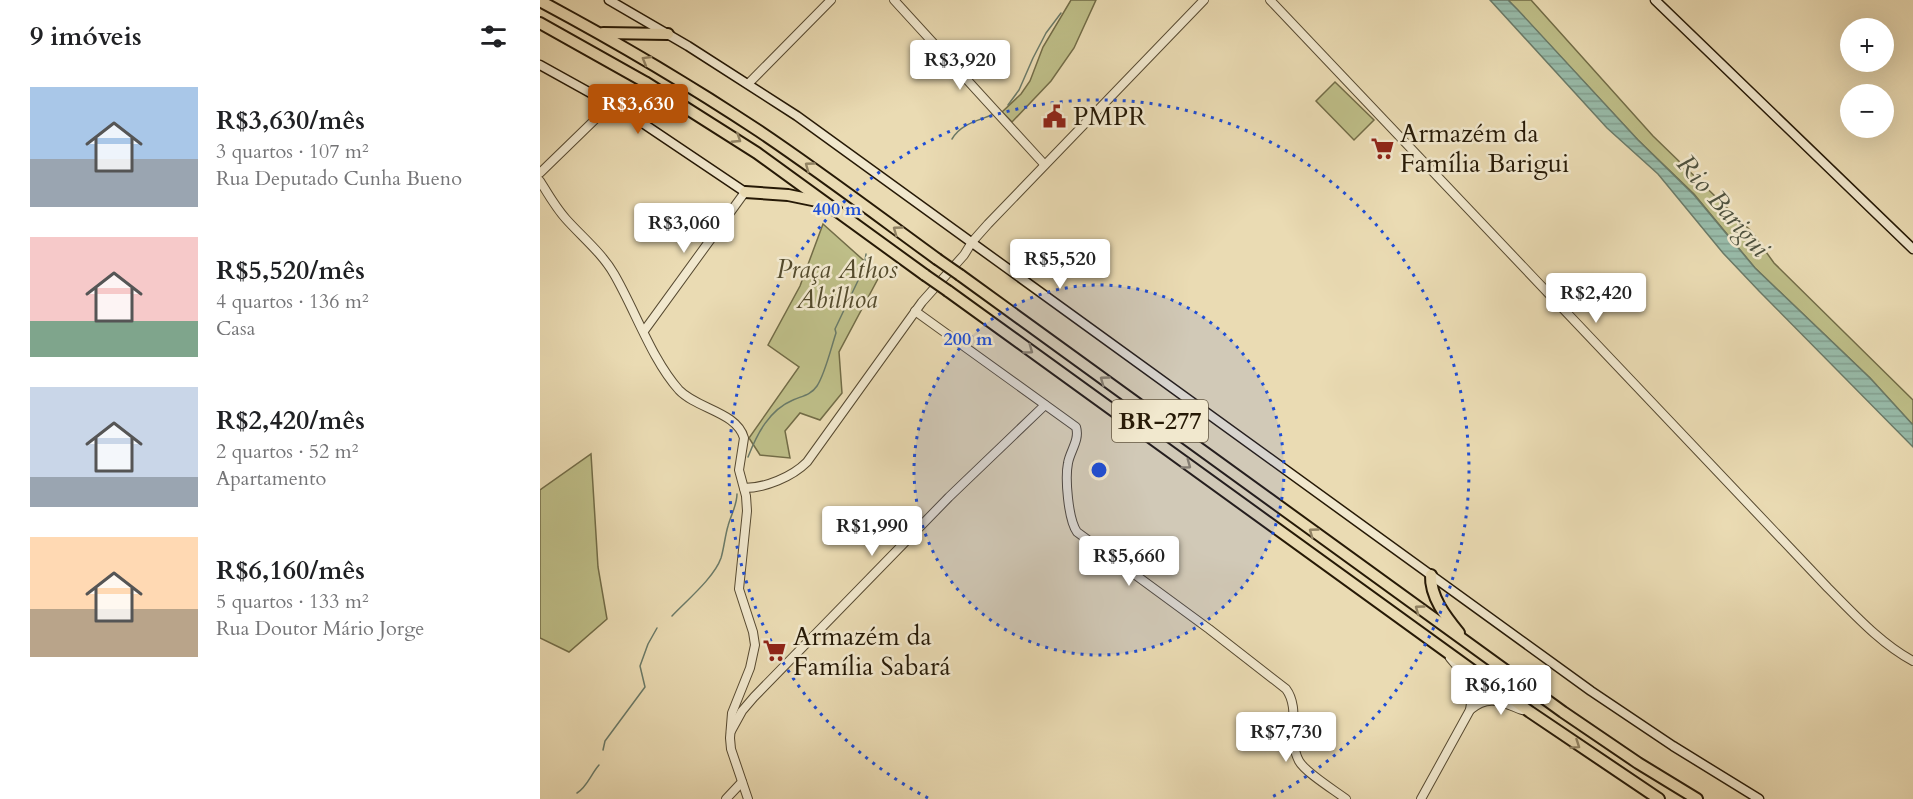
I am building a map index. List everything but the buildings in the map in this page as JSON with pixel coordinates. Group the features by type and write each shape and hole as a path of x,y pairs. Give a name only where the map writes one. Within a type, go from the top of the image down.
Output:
{"highway":[{"name":"BR-277","path":"540,1 600,33 679,80 776,143 1466,643 1594,734 1697,799"},
{"name":"BR-277","path":"540,23 697,114 757,153 1443,650 1659,799"},
{"path":"600,33 668,34"},
{"path":"745,192 788,195 830,205"},
{"path":"1431,575 1436,599 1466,643"}],"main road":[{"path":"609,0 748,84 819,132 1630,718 1759,799"},
{"path":"1655,0 1913,249"},
{"path":"540,65 662,135 745,192"}],"street":[{"path":"748,84 831,0"},
{"path":"894,0 1044,164"},
{"path":"744,488 767,484 803,466 915,311 996,214 1204,0"},
{"path":"1270,0 1828,588 1881,638 1913,661"},
{"path":"540,173 611,104"},
{"path":"540,181 561,213 609,267 666,372 680,391 695,403 728,419 739,428 744,438 740,470 747,503 747,527 739,589 755,645 750,668 732,713 730,733 731,749 748,799"},
{"path":"644,331 745,192"},
{"path":"915,311 1076,428 1077,435 1068,461 1067,473 1071,519 1077,532 1284,686 1292,701 1294,741 1298,760 1346,799"},
{"path":"730,733 742,711 754,697 949,497 1045,405"},
{"path":"1421,799 1470,710 1473,695 1469,681 1443,650"},
{"path":"1470,710 1481,702 1492,700 1530,712"},
{"path":"726,799 742,782"}],"green space":[{"path":"1071,0 1096,0 1074,48 1051,81 1012,122 1002,112 1021,94 1030,81 1043,47"},
{"path":"1508,0 1531,0 1653,136 1751,231 1774,263 1913,400 1913,425 1870,378 1755,268 1694,194 1638,140"},
{"path":"1335,82 1374,120 1354,140 1316,101"},
{"name":"Praça Athos Abilhoa","path":"823,224 880,275 839,352 842,393 820,420 800,413 785,431 790,458 760,455 749,438 799,367 768,345 800,286"},
{"path":"591,454 598,567 607,619 569,652 540,638 540,490"}],"shaded area":[{"path":"1490,0 1508,0 1638,140 1694,195 1755,268 1870,378 1913,425 1913,447 1723,253 1658,174 1607,128"}],"waterway":[{"path":"1008,105 1019,90 1046,33 1061,13"},
{"path":"952,139 965,126 992,115"},
{"path":"748,457 760,431 771,416 785,404 809,393 817,386 828,361 836,333 835,329 864,268 866,254"},
{"path":"672,616 706,581 717,566 737,494"},
{"path":"603,750 605,741 645,687 640,666 657,628"},
{"path":"577,793 599,765"}],"place":[{"name":"PMPR","path":"1055,116"},
{"name":"Armazém da Família Barigui","path":"1382,148"},
{"name":"Armazém da Família Sabará","path":"775,651"}],"water label":[{"name":"Rio Barigui","path":"1723,206"}]}
